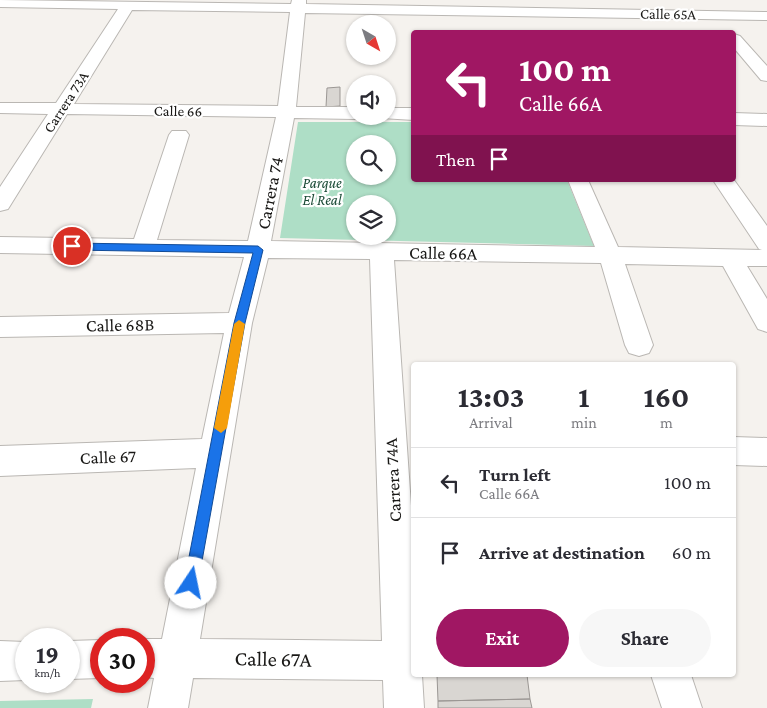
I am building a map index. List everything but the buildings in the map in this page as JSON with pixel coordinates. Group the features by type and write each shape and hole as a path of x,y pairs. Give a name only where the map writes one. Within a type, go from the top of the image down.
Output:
{"street":[{"path":"699,0 726,30"},
{"name":"Calle 65A","path":"0,3 129,2 511,6 767,16"},
{"name":"Carrera 73A","path":"0,204 129,2"},
{"name":"Carrera 74","path":"168,708 160,658 216,453 239,323 258,250 286,112 299,4"},
{"path":"511,6 518,25"},
{"path":"736,41 767,76"},
{"name":"Calle 66","path":"0,108 346,113"},
{"path":"396,114 411,114"},
{"path":"736,119 767,120"},
{"path":"143,248 179,135"},
{"path":"579,182 610,255 639,345"},
{"path":"724,182 767,243"},
{"name":"Calle 66A","path":"0,245 767,258"},
{"name":"Carrera 74A","path":"382,252 404,708"},
{"path":"730,257 767,322"},
{"name":"Calle 68B","path":"0,327 239,323"},
{"path":"736,451 767,452"},
{"name":"Calle 67","path":"0,461 216,453"},
{"name":"Calle 67A","path":"160,658 402,660"},
{"path":"0,661 15,661"},
{"path":"672,677 682,708"}],"green space":[{"name":"Parque El Real","path":"298,122 346,122 346,125 396,125 396,122 411,122 411,182 568,182 594,246 396,241 396,195 346,195 346,240 280,238"},
{"path":"93,699 91,708 0,708 0,701"}],"slow traffic":[{"path":"221,428 239,324"}],"route":[{"path":"72,246 258,250 239,323 191,583"}]}
